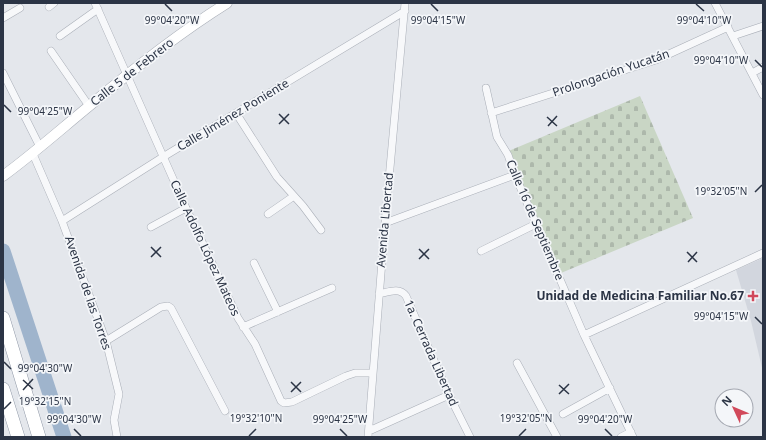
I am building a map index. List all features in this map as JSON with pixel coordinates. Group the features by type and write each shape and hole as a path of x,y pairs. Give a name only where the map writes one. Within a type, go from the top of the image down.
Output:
{"highway":[{"path":"3,318 40,437"},
{"path":"3,389 18,437"}],"street":[{"name":"Calle 5 de Febrero","path":"3,176 37,151 89,106 172,41 227,3"},
{"name":"Avenida Libertad","path":"369,434 372,373 406,3"},
{"path":"715,3 763,95"},
{"name":"Calle Adolfo López Mateos","path":"96,6 186,208 243,327 255,344 278,397 284,403 292,402 346,376 372,373"},
{"path":"60,36 96,6"},
{"path":"3,18 20,8"},
{"name":"Calle Jiménez Poniente","path":"62,221 163,157 405,11"},
{"path":"733,36 763,26"},
{"name":"Prolongación Yucatán","path":"491,113 656,60 728,27"},
{"path":"51,51 89,106"},
{"path":"752,73 763,67"},
{"name":"Avenida de las Torres","path":"3,73 37,151 106,341 118,394 114,420 117,437"},
{"name":"Calle 16 de Septiembre","path":"486,88 497,137 508,155 515,175 584,335 632,434"},
{"path":"236,113 276,177 294,196 321,230"},
{"path":"385,223 515,175"},
{"path":"268,214 294,196"},
{"path":"151,227 186,208"},
{"path":"481,251 536,224"},
{"path":"584,335 763,253"},
{"path":"254,263 278,312"},
{"path":"243,327 332,288"},
{"name":"1a. Cerrada Libertad","path":"379,294 397,290 402,291 406,296 449,395 470,437"},
{"path":"106,341 161,307 171,308 225,410"},
{"path":"516,363 557,437"},
{"path":"563,414 610,388"},
{"path":"369,434 449,395"},
{"path":"621,437 632,434"}],"shaded area":[{"name":"Unidad de Medicina Familiar No.67","path":"763,258 763,372 751,321 736,270"}],"green space":[{"path":"640,96 693,218 561,273 506,152"}],"waterway":[{"path":"3,251 64,437"}],"place":[{"name":"Unidad de Medicina Familiar No.67","path":"753,296"}]}
